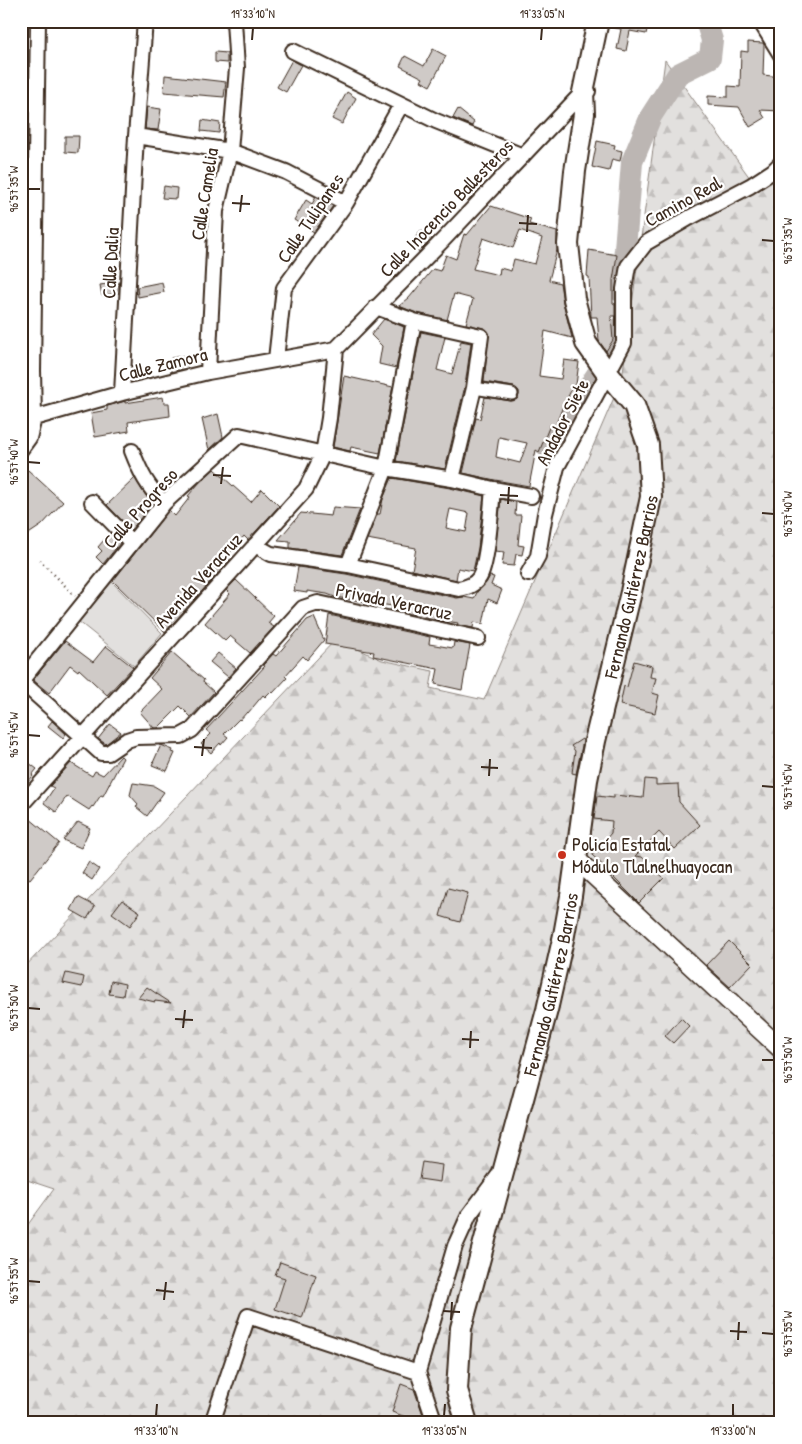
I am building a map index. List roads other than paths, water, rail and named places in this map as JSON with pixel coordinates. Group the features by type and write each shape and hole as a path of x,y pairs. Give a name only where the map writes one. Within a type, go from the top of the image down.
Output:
{"main road":[{"path":"587,91 598,21"},
{"path":"587,91 607,21"},
{"name":"Fernando Gutiérrez Barrios","path":"467,1423 457,1390 461,1328 547,1010 564,935 594,741 631,592 651,497 648,445 634,405 601,365 586,343 574,300 568,244 575,171 587,91"}],"street":[{"path":"21,449 29,438 34,418 38,21"},
{"name":"Calle Dalia","path":"122,393 144,21"},
{"name":"Calle Camelia","path":"208,372 216,211 230,151 237,68 234,21"},
{"path":"760,21 781,55"},
{"path":"293,50 436,122 523,156"},
{"name":"Calle Inocencio Ballesteros","path":"336,349 587,91"},
{"name":"Calle Tulipanes","path":"276,359 284,288 346,203 401,105"},
{"path":"136,136 230,151 286,172 346,203"},
{"name":"Camino Real","path":"601,365 624,343 624,289 628,266 646,243 750,186 773,171 781,163"},
{"path":"376,307 414,321 481,336 474,388 452,479"},
{"path":"255,545 271,554 348,565 386,468 414,321"},
{"name":"Calle Zamora","path":"34,418 122,393 208,372 336,349"},
{"name":"Avenida Veracruz","path":"21,805 306,488 323,454 329,418 336,349"},
{"name":"Andador Siete","path":"528,574 538,556 545,514 557,466 601,365"},
{"path":"474,388 512,394"},
{"name":"Calle Progreso","path":"21,681 164,503 239,435 323,454"},
{"path":"132,451 142,475 151,490 164,503"},
{"path":"323,454 531,496"},
{"name":"Privada Veracruz","path":"348,565 460,589 470,587 480,577 484,561 493,489"},
{"path":"92,502 132,543"},
{"name":"Privada Veracruz","path":"82,737 104,754 136,737 182,736 192,730 303,608 318,603 478,638"},
{"path":"21,681 82,737"},
{"path":"576,859 781,1049"},
{"path":"435,1423 418,1372 455,1246 469,1215 503,1170"},
{"path":"212,1423 248,1316 418,1372"}],"waterway":[{"path":"620,291 632,162 651,116 678,74 710,58 712,40 706,21"},
{"path":"547,447 620,340 620,328"}],"place":[{"name":"Policía Estatal Módulo Tlalnelhuayocan","path":"562,855"}]}
